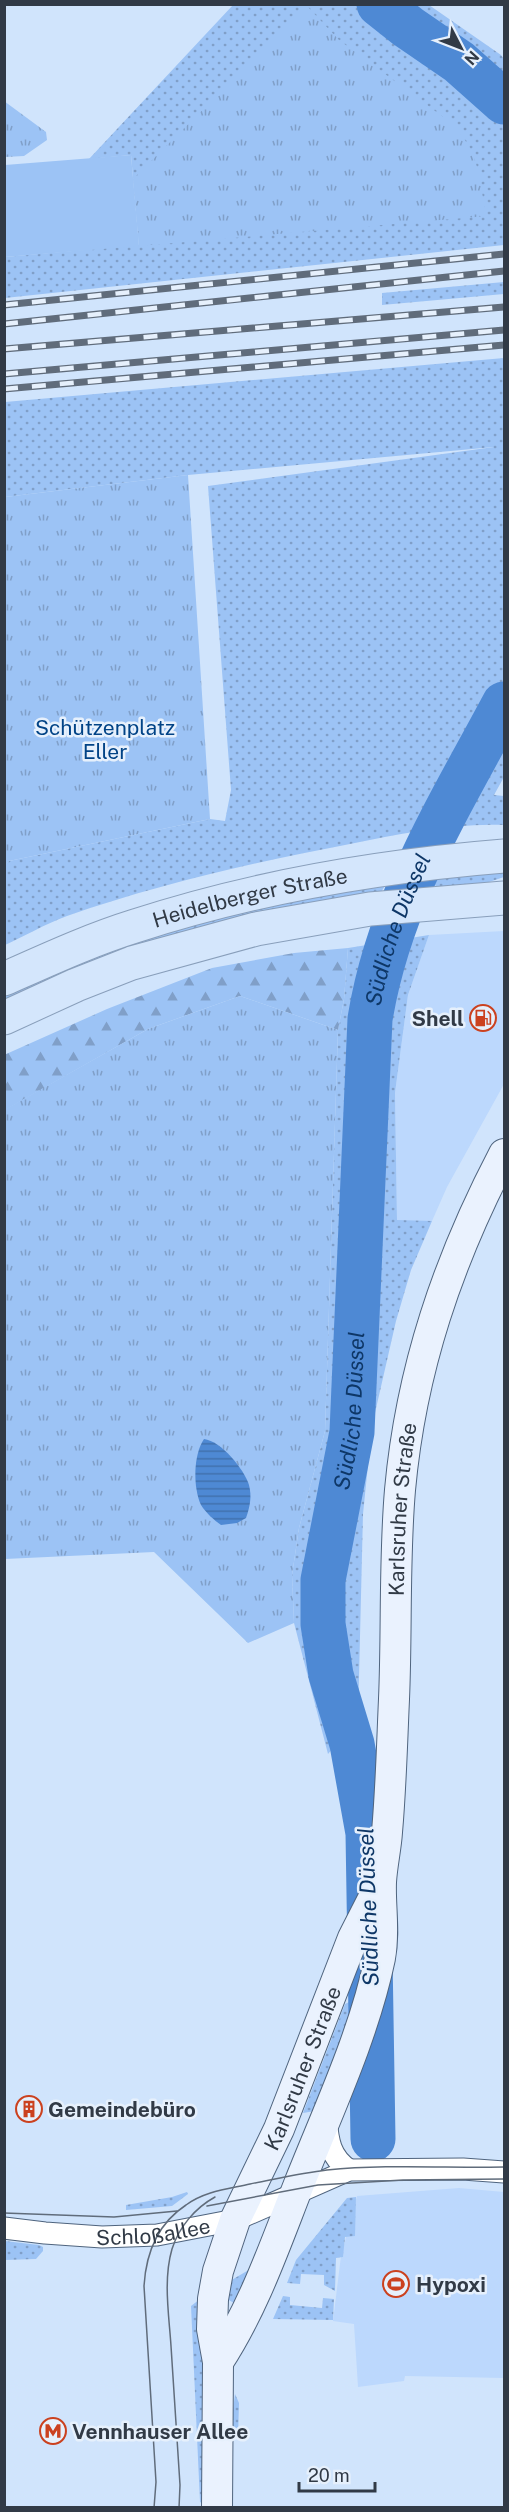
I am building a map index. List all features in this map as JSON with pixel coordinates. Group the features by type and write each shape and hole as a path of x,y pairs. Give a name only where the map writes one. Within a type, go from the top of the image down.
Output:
{"main road":[{"name":"Heidelberger Straße","path":"4,979 132,927 201,906 336,876 504,856"},
{"name":"Heidelberger Straße","path":"4,1018 76,985 132,963 256,929 370,909 504,898"},
{"name":"Karlsruher Straße","path":"319,2177 326,2119 368,2000 381,1946 383,1923 381,1882 390,1780 397,1528 414,1400 425,1348 446,1281 471,1218 504,1154"},
{"name":"Karlsruher Straße","path":"235,2220 279,2129 353,1938 381,1882"},
{"path":"337,1984 350,1981 357,1985 368,2000"},
{"path":"218,2362 242,2323 319,2177 297,2157 279,2129"},
{"path":"217,2508 218,2362 212,2329 213,2299 218,2271 235,2220"}],"street":[{"path":"319,2177 339,2163 329,2145 326,2119"},
{"path":"319,2177 464,2169 504,2172"},
{"name":"Schloßallee","path":"4,2228 45,2233 121,2237 179,2232 235,2220 319,2177"}],"shaded area":[{"path":"504,931 504,1084 447,1187 432,1221 397,1221 395,1093 408,995 429,935"},
{"path":"204,1439 218,1445 231,1457 249,1485 250,1498 246,1518 237,1523 221,1525 210,1516 198,1498 196,1462"},
{"path":"459,2188 504,2192 504,2378 405,2376 404,2381 358,2387 354,2324 333,2321 341,2256 357,2196"}],"green space":[{"path":"233,5 429,5 501,55 504,59 504,245 5,298 5,257 139,245 131,155 89,159"},
{"path":"307,6 339,40 450,122 473,155 487,216 139,246 133,179"},
{"path":"4,101 46,132 47,140 24,156 5,157"},
{"path":"131,155 139,246 5,257 5,165"},
{"path":"504,282 504,294 382,305 382,293"},
{"path":"504,358 504,777 494,795 504,796 504,825 446,827 407,833 279,858 207,875 67,916 5,945 4,865 9,861 210,819 225,821 231,790 208,486 494,447 188,475 5,497 5,402"},
{"name":"Schützenplatz Eller","path":"188,475 210,819 9,861 5,865 5,497"},
{"path":"504,867 504,877 477,886 436,888 438,878"},
{"path":"386,884 380,894 5,1004 5,991 77,960 220,914"},
{"path":"429,935 408,995 395,1093 397,1220 432,1221 411,1270 396,1321 372,1426 363,1514 358,1719 328,1754 294,1623 292,1575 299,1528 325,1431 338,1030 344,999 348,948"},
{"path":"348,948 344,999 338,1030 240,996 148,1029 5,1110 4,1055 107,1009 212,968 294,953"},
{"path":"240,996 338,1030 325,1431 299,1528 292,1575 294,1623 248,1643 154,1552 5,1559 4,1110 148,1029"},
{"path":"349,2002 352,2011 315,2111 303,2113 345,2004"},
{"path":"187,2192 188,2194 172,2206 126,2210 126,2205"},
{"path":"356,2197 355,2236 345,2237 343,2257 336,2258 335,2291 324,2285 324,2275 301,2274 300,2284 287,2283 296,2260 347,2198"},
{"path":"5,2241 39,2245 43,2247 43,2251 36,2259 5,2260"},
{"path":"252,2268 234,2303 227,2299 230,2281"},
{"path":"204,2296 205,2505 200,2502 191,2306"},
{"path":"283,2296 290,2297 290,2305 322,2308 323,2298 334,2299 333,2320 273,2319"},
{"path":"235,2394 239,2403 238,2437 230,2435"}],"waterway":[{"name":"Südliche Düssel","path":"379,4 459,62 504,102"},
{"name":"Südliche Düssel","path":"373,2139 368,1833 352,1744 331,1675 323,1624 323,1580 352,1432 370,1019 379,976 406,895 442,818 504,704"}],"tram line":[{"path":"154,2508 156,2482 144,2286 147,2262 155,2240 167,2221 193,2200 217,2191 317,2171 371,2167 504,2167"},
{"path":"207,2206 318,2185 403,2180 504,2179"},
{"path":"179,2508 180,2485 168,2310 169,2261 175,2241 183,2226 201,2207 215,2197"},
{"path":"4,2213 114,2217 177,2211"}],"railway":[{"path":"4,305 504,254"},
{"path":"4,324 504,271"},
{"path":"4,349 504,307"},
{"path":"4,374 504,330"},
{"path":"4,389 504,345"}],"place":[{"name":"Shell","path":"483,1018"},
{"name":"Gemeindebüro","path":"29,2109"},
{"name":"Hypoxi","path":"396,2284"},
{"name":"Vennhauser Allee","path":"53,2431"}]}
